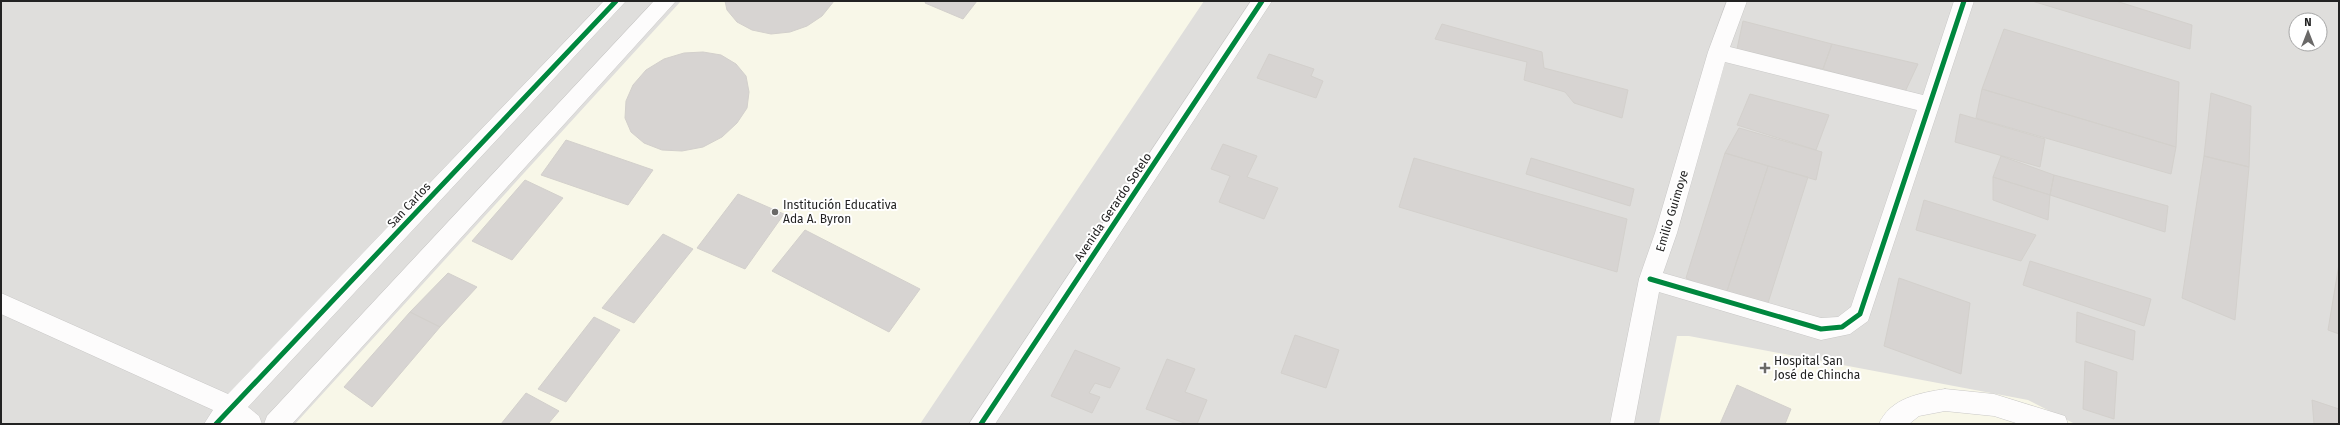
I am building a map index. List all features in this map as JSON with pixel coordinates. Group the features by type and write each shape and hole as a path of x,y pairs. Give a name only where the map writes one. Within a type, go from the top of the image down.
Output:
{"street":[{"name":"San Carlos","path":"223,416 616,1"},
{"path":"276,424 666,1"},
{"name":"Avenida Gerardo Sotelo","path":"981,424 1262,1"},
{"name":"Emilio Guimoye","path":"1622,424 1650,280 1666,233 1718,52 1737,1"},
{"path":"1650,280 1821,329 1842,326 1860,314 1964,1"},
{"path":"1718,52 1930,105"},
{"path":"1,304 223,416 250,424"},
{"path":"1891,424 1913,406 1945,400 1994,405 2056,424"}],"shaded area":[{"path":"1,1 2339,1 2339,424 1,424"},
{"name":"Institución Educativa Ada A. Byron","path":"681,1 1204,1 920,424 295,424"},
{"name":"Hospital San José de Chincha","path":"1677,336 1689,336 2028,400 2075,424 1659,424"}],"building":[{"path":"725,1 834,1 822,16 807,26 790,32 771,34 752,30 737,22 727,10"},
{"path":"926,1 977,1 963,19 925,3"},
{"path":"2032,1 2116,1 2192,25 2190,49"},
{"path":"1743,21 1832,44 1823,69 1737,49"},
{"path":"1442,24 1542,52 1544,68 1628,90 1622,118 1574,103 1565,92 1524,80 1527,62 1435,39"},
{"path":"2004,29 2179,82 2176,147 1982,89"},
{"path":"1832,44 1918,64 1904,94 1823,69"},
{"path":"703,52 721,55 736,64 746,76 749,92 747,108 737,123 722,137 703,147 682,151 662,150 644,143 631,132 625,118 626,101 633,85 646,70 664,59 684,53"},
{"path":"1269,54 1314,69 1311,76 1323,81 1316,98 1257,78"},
{"path":"1982,89 2176,147 2171,174 1976,118"},
{"path":"2211,93 2251,106 2249,167 2204,156"},
{"path":"1750,94 1829,115 1816,150 1737,125"},
{"path":"1960,114 2045,139 2040,167 1955,142"},
{"path":"1739,128 1822,152 1816,180 1725,153"},
{"path":"566,140 653,170 628,205 541,175"},
{"path":"1223,144 1257,156 1247,177 1278,188 1264,219 1219,202 1230,176 1211,169"},
{"path":"1725,153 1768,166 1725,297 1686,278"},
{"path":"2001,156 2054,175 2050,195 1993,177"},
{"path":"2204,156 2249,167 2235,320 2182,298"},
{"path":"1414,158 1627,219 1617,272 1399,207"},
{"path":"1531,158 1634,189 1630,206 1526,174"},
{"path":"1768,166 1808,177 1767,306 1725,297"},
{"path":"2054,175 2168,206 2165,232 2050,195"},
{"path":"1993,177 2050,195 2048,220 1993,200"},
{"path":"525,180 563,198 512,260 472,241"},
{"path":"738,194 784,214 745,269 697,248"},
{"path":"1924,200 2036,235 2021,261 1916,230"},
{"path":"805,230 920,289 889,332 772,271"},
{"path":"663,234 693,249 634,323 602,308"},
{"path":"2030,261 2151,299 2144,326 2023,285"},
{"path":"2339,264 2339,334 2328,330"},
{"path":"448,273 477,287 440,327 410,312"},
{"path":"1899,278 1970,303 1961,374 1884,346"},
{"path":"410,312 440,327 372,407 344,387"},
{"path":"2077,312 2135,331 2133,360 2076,342"},
{"path":"594,317 620,330 566,402 538,389"},
{"path":"1295,335 1339,350 1326,388 1281,373"},
{"path":"1075,350 1120,368 1110,388 1095,383 1089,393 1100,397 1092,413 1051,396"},
{"path":"1167,359 1195,369 1185,392 1207,400 1197,424 1187,424 1146,409"},
{"path":"2085,361 2117,372 2114,419 2083,409"},
{"path":"1737,385 1791,409 1785,424 1720,424"},
{"path":"526,393 559,411 548,424 501,424"},
{"path":"2312,400 2339,409 2339,424 2314,424"}],"cycle path":[{"path":"216,424 616,1"},
{"path":"981,424 1262,1"},
{"path":"1650,279 1821,329 1842,327 1860,314 1964,1"}],"place":[{"name":"Institución Educativa Ada A. Byron","path":"775,212"},
{"name":"Hospital San José de Chincha","path":"1765,368"}]}
